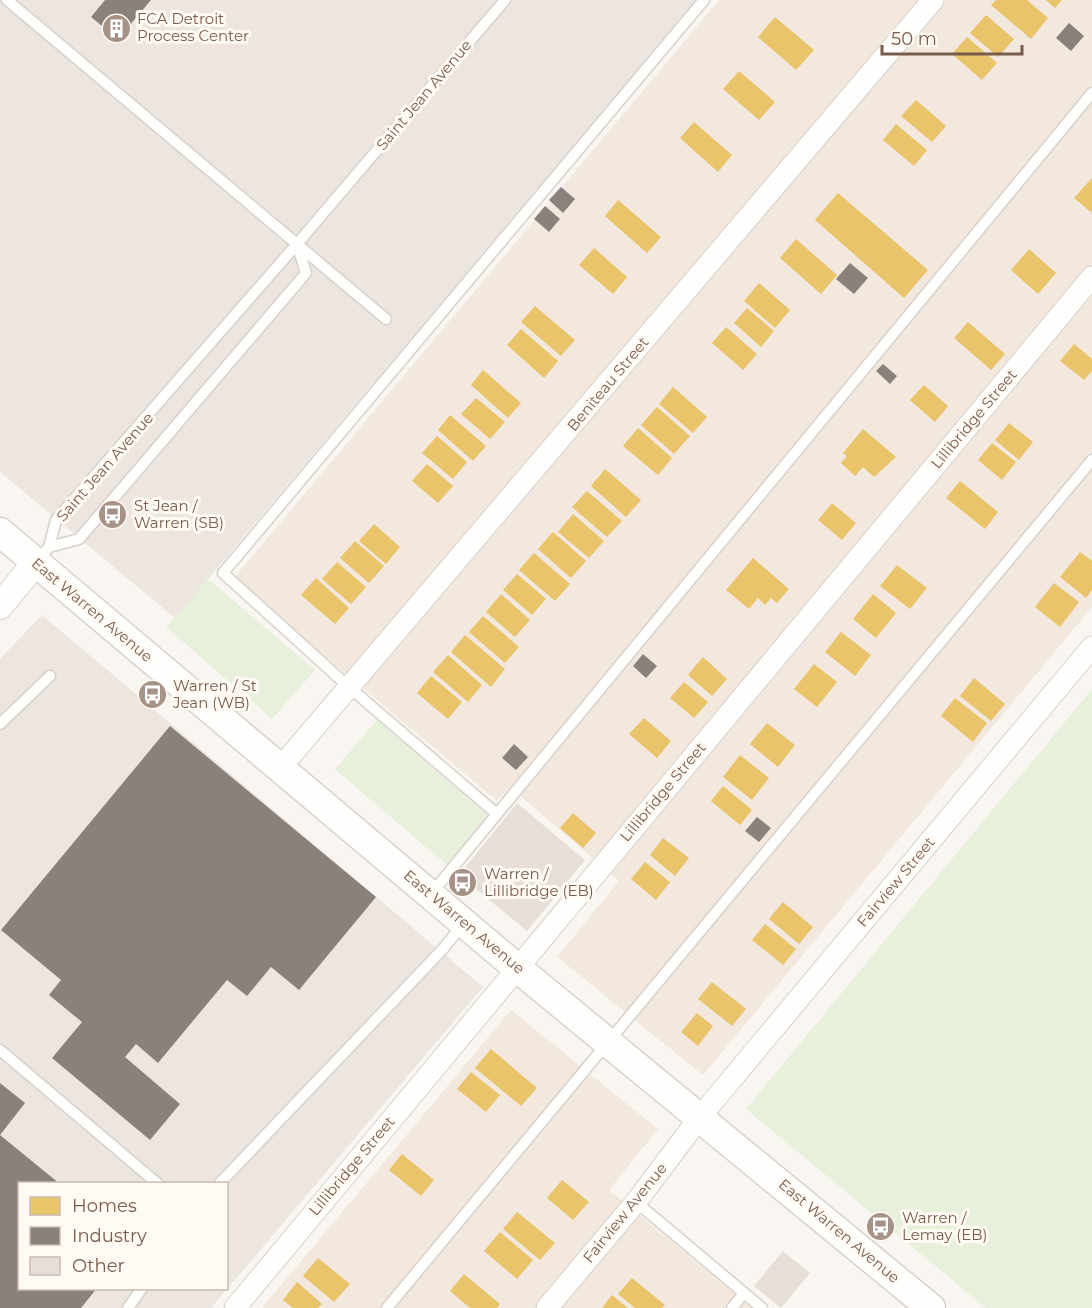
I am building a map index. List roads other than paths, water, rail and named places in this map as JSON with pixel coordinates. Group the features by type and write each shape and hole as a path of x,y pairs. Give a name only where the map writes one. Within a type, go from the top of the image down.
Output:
{"main road":[{"name":"East Warren Avenue","path":"0,532 43,555 281,767 431,895 928,1307"}],"street":[{"name":"Beniteau Street","path":"281,767 933,0"},
{"name":"Lillibridge Street","path":"235,1308 516,967 1092,277"},
{"path":"0,606 43,555"},
{"name":"Fairview Street","path":"700,1117 1092,647"},
{"name":"Fairview Avenue","path":"547,1308 636,1202 700,1117"}],"lane":[{"path":"8,0 386,319"},
{"name":"Saint Jean Avenue","path":"43,555 56,520 297,244 505,0"},
{"path":"497,814 350,688 223,573 704,0"},
{"path":"431,895 1092,93"},
{"name":"Saint Jean Avenue","path":"43,555 80,539 306,273 297,244"},
{"path":"387,1308 1092,460"},
{"path":"0,724 50,676"},
{"path":"221,1182 442,950 464,923"},
{"path":"0,1050 156,1182"},
{"path":"636,1202 762,1308"},
{"path":"128,1308 141,1290"},
{"path":"732,1308 744,1293"}],"place":[{"name":"FCA Detroit Process Center","path":"116,28"},
{"name":"St Jean / Warren (SB)","path":"113,515"},
{"name":"Warren / St Jean (WB)","path":"152,695"},
{"name":"Warren / Lillibridge (EB)","path":"463,883"},
{"name":"Warren / Lemay (EB)","path":"881,1227"}]}
